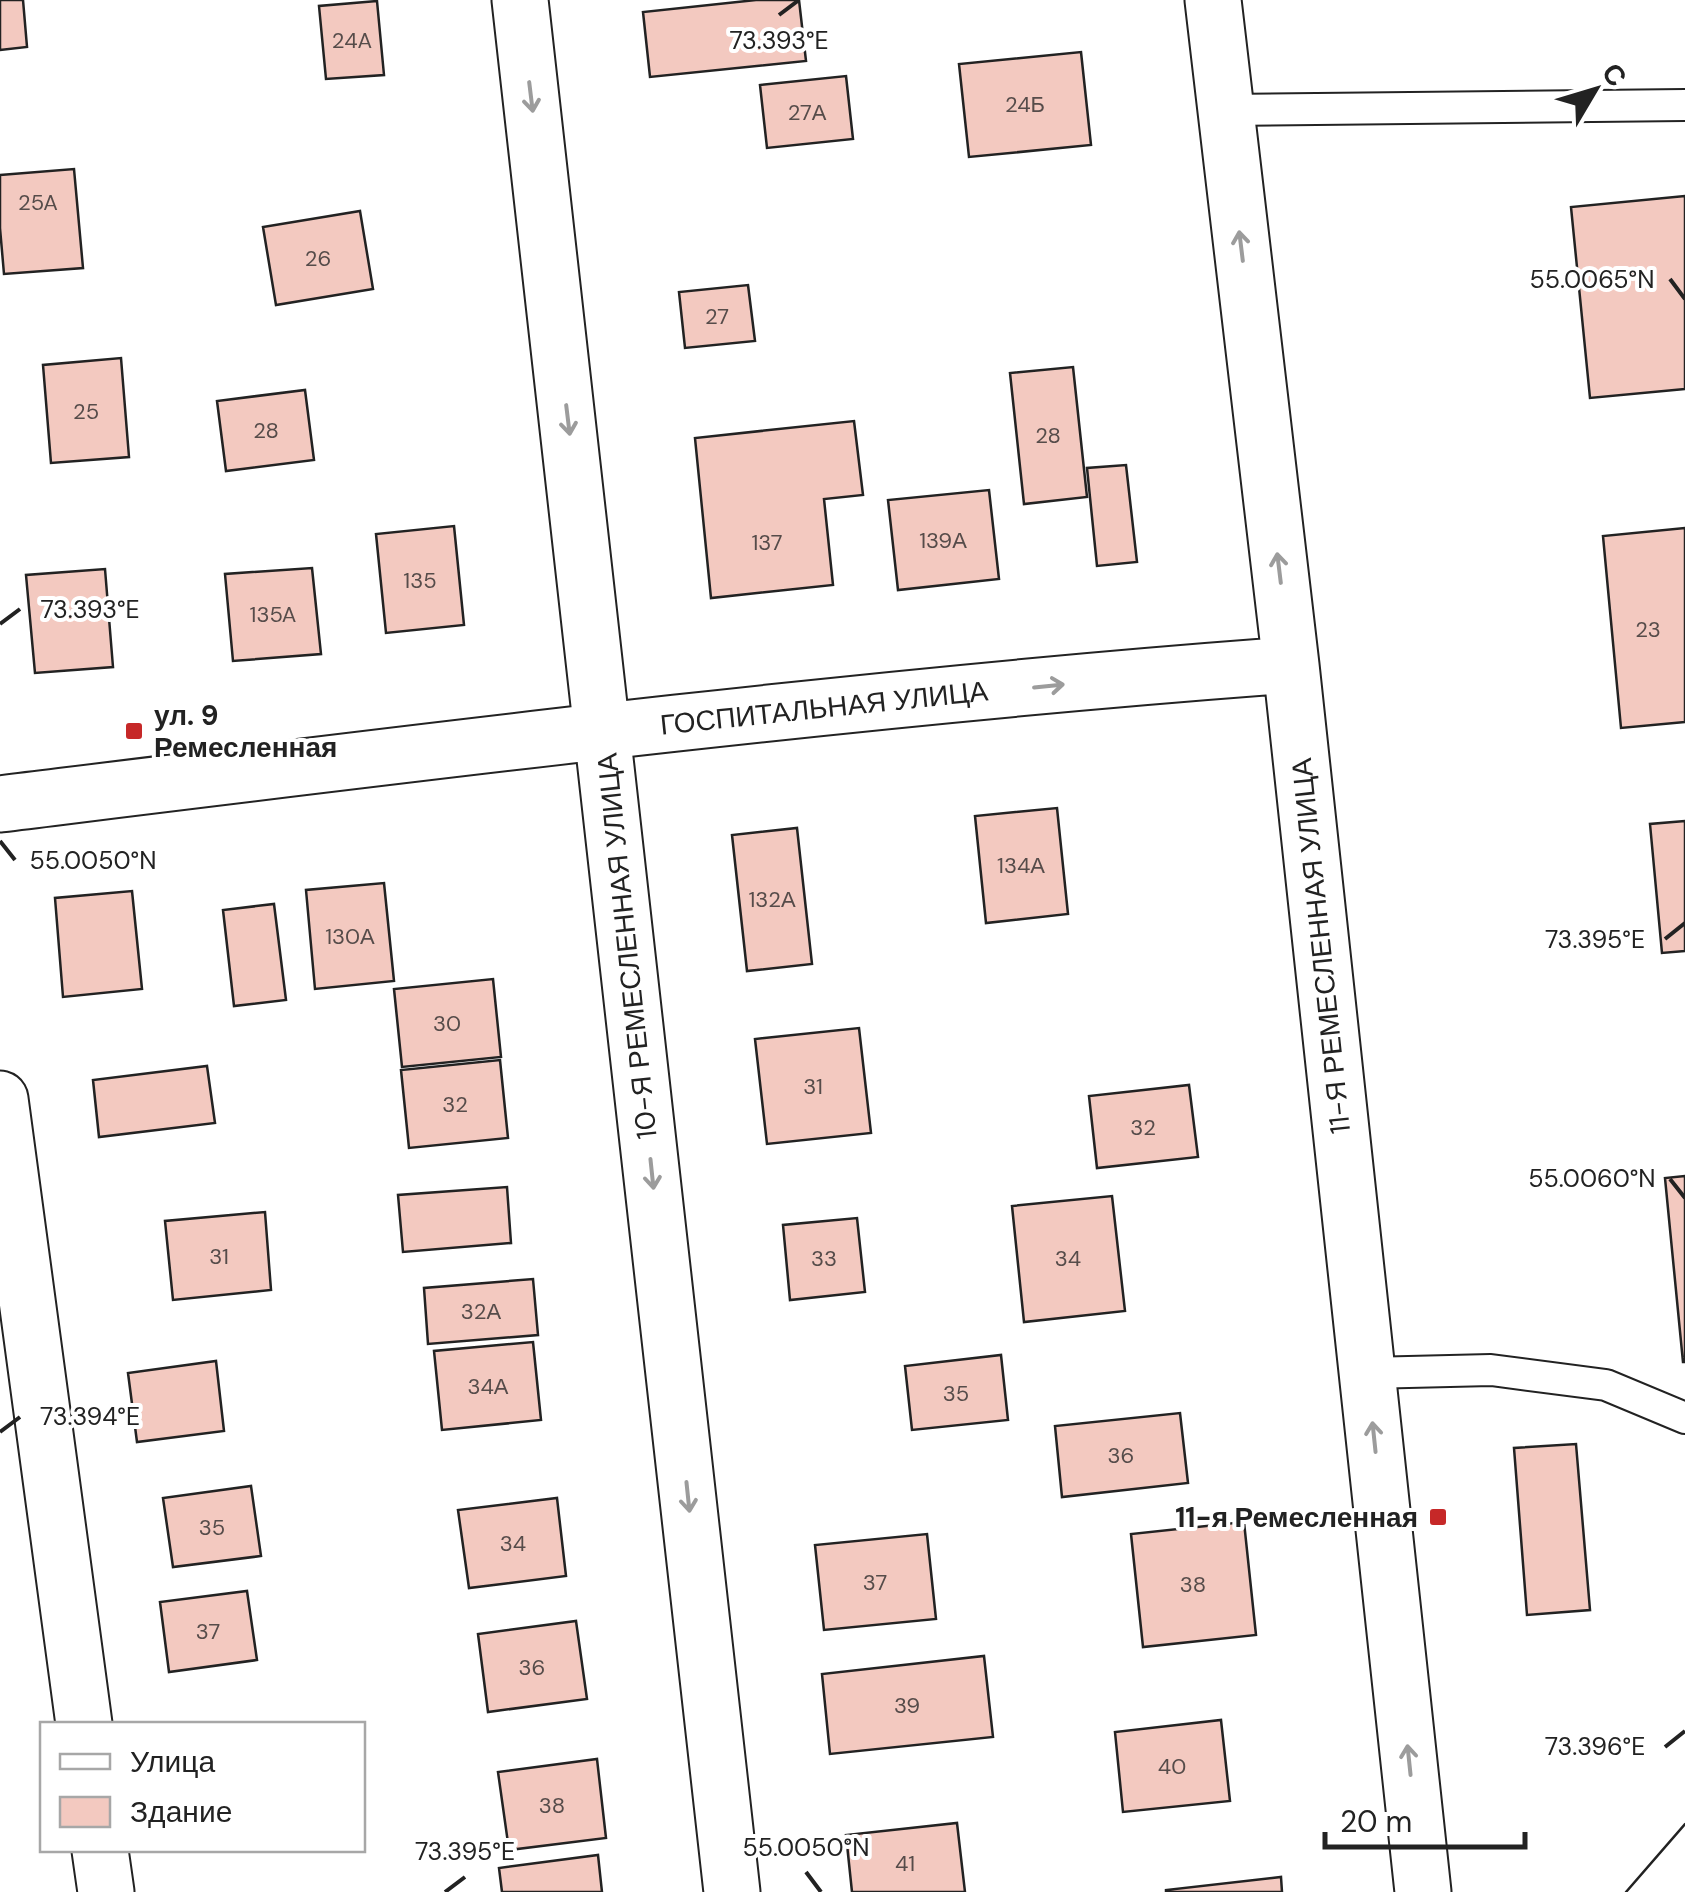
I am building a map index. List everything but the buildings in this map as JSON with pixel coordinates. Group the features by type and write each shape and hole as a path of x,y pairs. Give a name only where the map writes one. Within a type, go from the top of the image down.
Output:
{"main road":[{"name":"10-Я РЕМЕСЛЕННАЯ УЛИЦА","path":"520,0 732,1892"},
{"name":"11-Я РЕМЕСЛЕННАЯ УЛИЦА","path":"1213,0 1291,665 1423,1892"},
{"name":"ГОСПИТАЛЬНАЯ УЛИЦА","path":"0,804 604,730 1162,674 1291,665"},
{"path":"0,1099 84,1722"},
{"path":"100,1852 106,1892"}],"lane":[{"path":"1225,110 1685,105"},
{"path":"1367,1373 1491,1370 1606,1385 1685,1418"}],"tram line":[{"path":"1626,1892 1685,1824"}],"place":[{"name":"ул. 9 Ремесленная","path":"134,731"},
{"name":"11-я Ремесленная","path":"1438,1517"}]}
